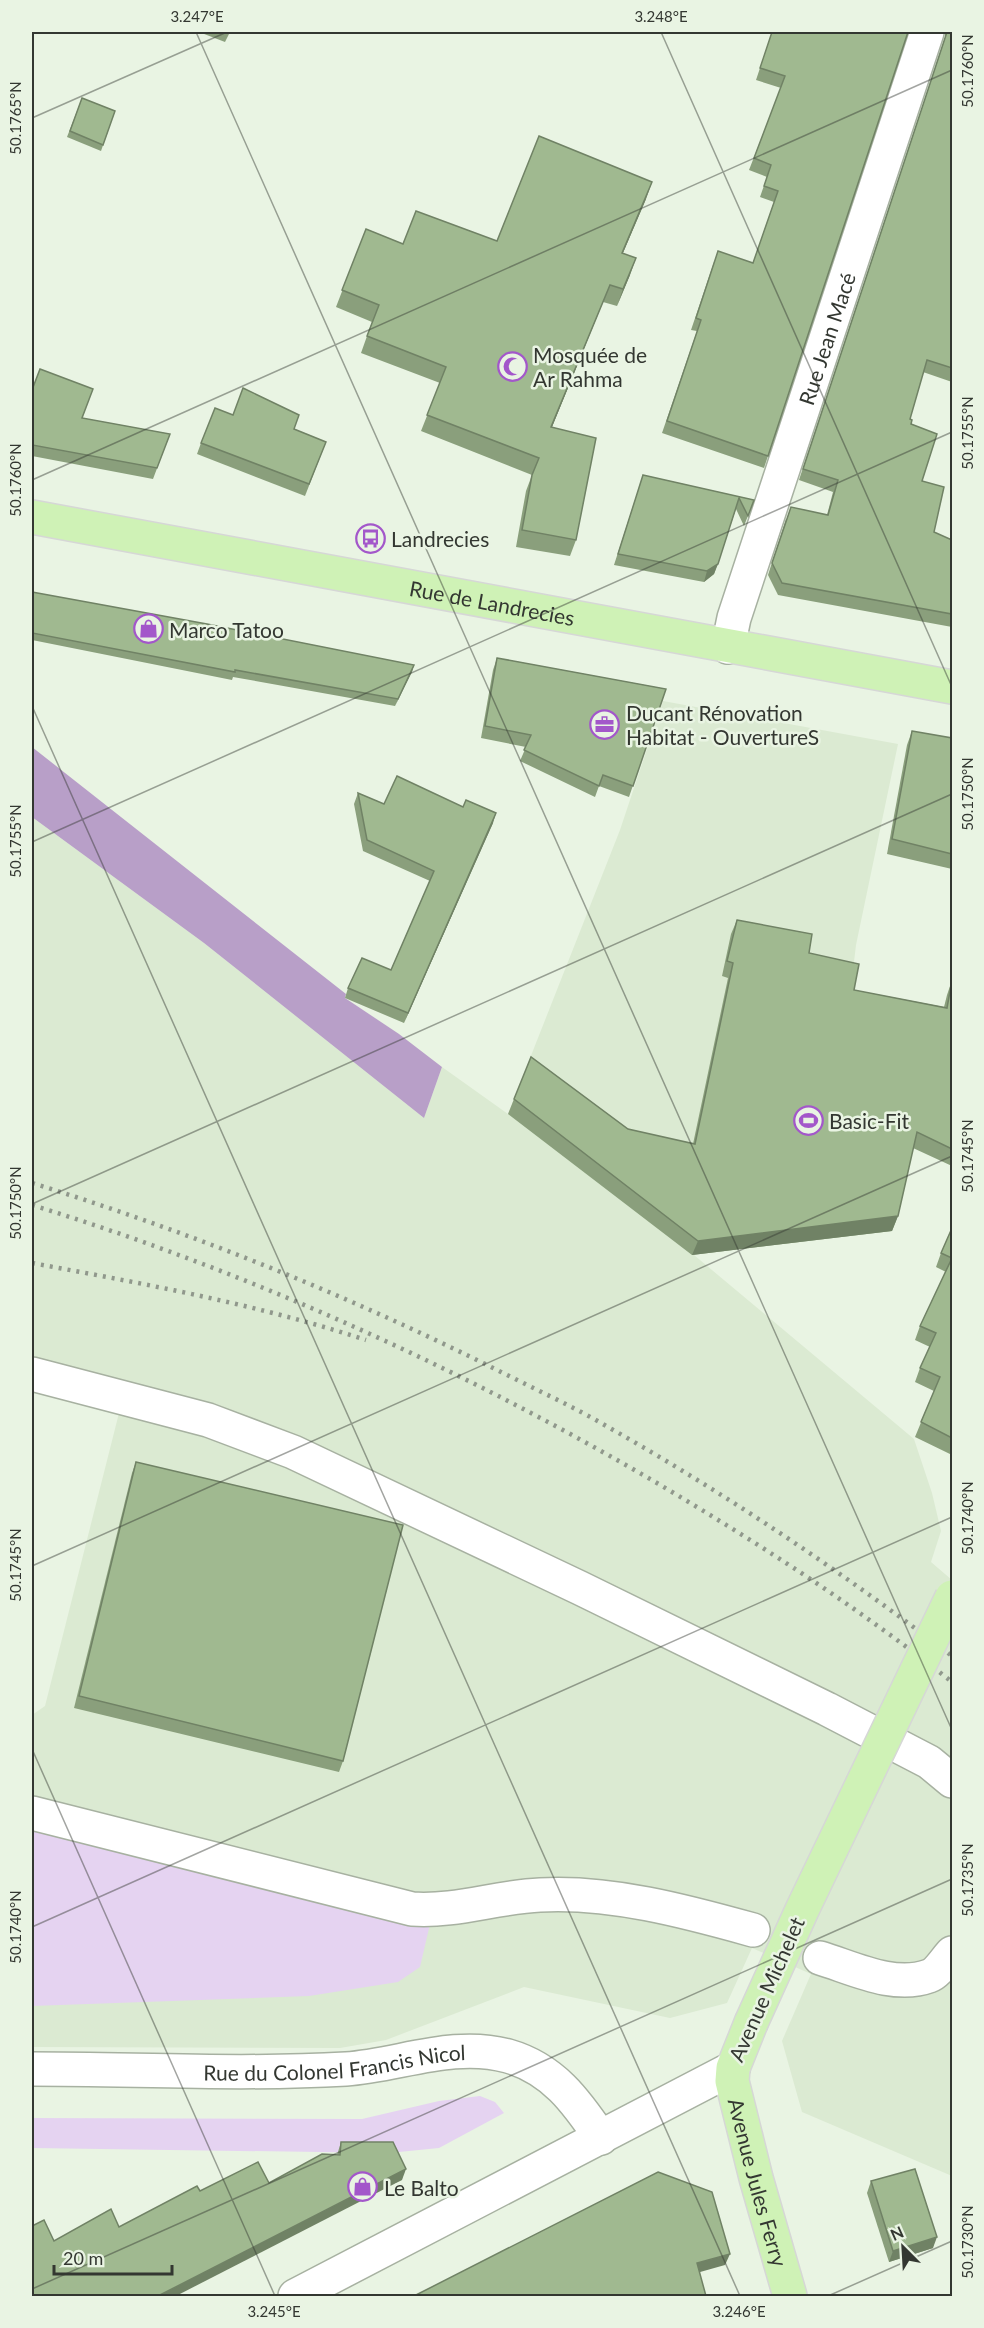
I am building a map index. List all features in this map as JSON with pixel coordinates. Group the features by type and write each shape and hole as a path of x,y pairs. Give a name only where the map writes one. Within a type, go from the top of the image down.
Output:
{"main road":[{"name":"Rue de Landrecies","path":"32,517 952,687"},
{"name":"Avenue Michelet","path":"732,2068 802,1910 952,1597"},
{"name":"Avenue Jules Ferry","path":"732,2068 738,2111 790,2296"}],"street":[{"name":"Rue Jean Macé","path":"728,647 734,618 927,32"},
{"path":"32,1374 191,1415 293,1452 580,1587 827,1709 929,1762 952,1780"},
{"path":"32,1813 412,1908 456,1909 523,1897 575,1896 664,1909 753,1930"},
{"path":"820,1958 883,1978 899,1980 945,1970"},
{"name":"Rue du Colonel Francis Nicol","path":"32,2069 329,2069 372,2065 442,2053 483,2051 508,2056 551,2077 579,2105 601,2138"},
{"name":"Avenue Michelet","path":"295,2296 732,2068"}],"shaded area":[{"path":"663,701 898,744 856,945 849,1004 952,1096 694,1255 914,1439 932,1493 941,1531 931,1562 952,1580 952,2176 802,2112 782,2041 811,1974 752,1948 727,2003 670,2018 524,1987 386,2040 340,2048 32,2047 32,1715 45,1706 119,1413 32,1391 32,817 204,943 424,1118 442,1067 508,1114 620,830"},
{"path":"32,747 346,994 345,998 399,1034 442,1067 424,1118 204,943 32,817"},
{"path":"32,1825 430,1924 420,1967 398,1982 309,1996 32,2006"},
{"path":"480,2096 495,2102 504,2113 439,2148 389,2153 32,2148 32,2118 362,2119 439,2101"}],"building":[{"path":"772,32 908,32 768,456 667,421 701,320 696,318 718,251 753,263 778,191 764,186 771,165 754,158 785,76 760,68"},
{"path":"947,32 952,32 952,368 927,360 910,419 911,424 937,434 922,481 944,487 934,532 952,540 952,614 782,583 772,563 791,507 828,515 838,480 803,469"},
{"path":"82,98 115,111 103,145 70,131"},
{"path":"539,136 652,182 622,253 636,258 623,289 610,285 551,427 596,438 576,540 522,530 532,475 539,458 427,415 446,367 367,336 379,305 342,290 366,229 403,244 416,211 497,241"},
{"path":"40,369 93,389 82,418 170,434 157,468 32,445 32,390"},
{"path":"243,388 299,415 294,429 326,442 309,484 201,443 215,408 233,415"},
{"path":"643,475 754,500 748,516 739,498 718,564 707,571 618,554"},
{"path":"32,592 414,665 398,699 235,670 235,672 32,633"},
{"path":"497,658 666,689 633,786 603,775 599,786 524,750 531,735 485,726"},
{"path":"912,731 952,738 952,854 892,839"},
{"path":"397,776 463,807 466,800 496,813 408,1013 348,988 362,958 391,970 434,871 367,840 358,793 384,804"},
{"name":"Basic-Fit","path":"737,920 812,934 809,953 859,964 854,990 947,1008 952,980 952,1149 917,1132 898,1216 698,1241 514,1099 531,1057 628,1129 695,1144 733,963 727,961"},
{"path":"952,1228 952,1258 941,1253"},
{"path":"952,1258 952,1438 921,1422 940,1377 920,1368 936,1333 920,1326"},
{"path":"136,1462 403,1525 343,1761 79,1696"},
{"path":"341,2142 393,2142 406,2169 158,2296 32,2296 32,2226 44,2220 54,2241 111,2209 119,2227 197,2186 200,2191 258,2162 269,2183 322,2154 340,2155"},
{"path":"915,2169 937,2237 893,2251 871,2181"},
{"path":"658,2172 712,2192 730,2254 697,2263 706,2296 414,2296"}],"railway":[{"path":"32,1183 152,1223 329,1292 444,1344 569,1406 653,1453 741,1507 827,1565 952,1656"},
{"path":"32,1205 195,1261 276,1293 355,1327 511,1402 662,1486 737,1532 846,1604 952,1682"},
{"path":"32,1263 242,1305 366,1340"}],"place":[{"name":"Mosquée de Ar Rahma","path":"512,366"},
{"name":"Landrecies","path":"370,538"},
{"name":"Marco Tatoo","path":"148,629"},
{"name":"Ducant Rénovation Habitat - OuvertureS","path":"605,724"},
{"name":"Basic-Fit","path":"808,1120"},
{"name":"Le Balto","path":"363,2187"}]}
